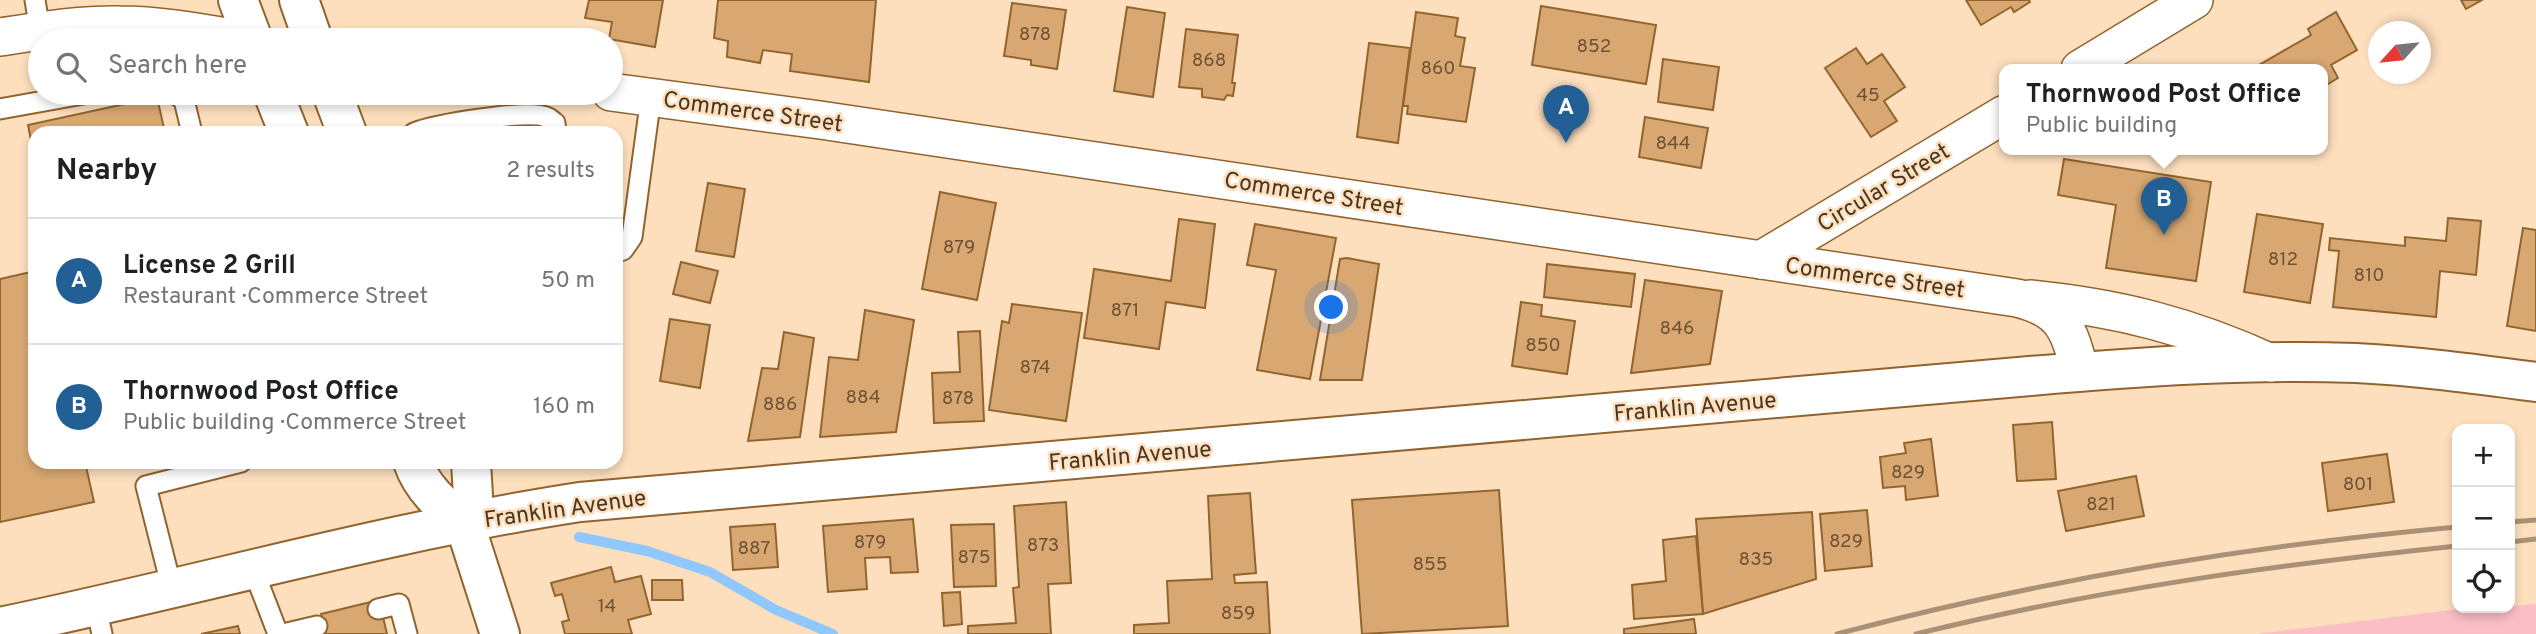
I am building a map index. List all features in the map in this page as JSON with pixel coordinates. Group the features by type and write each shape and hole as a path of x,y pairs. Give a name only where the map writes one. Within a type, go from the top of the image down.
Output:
{"main road":[{"path":"238,0 248,28"},
{"path":"299,0 309,28"},
{"path":"278,105 286,126"},
{"path":"336,105 344,126"},
{"name":"Franklin Avenue","path":"0,627 99,620 172,589 253,569 464,522 580,502 2080,372 2271,363"},
{"name":"Commerce Street","path":"2271,363 2357,363 2536,382"},
{"path":"417,469 428,490 446,509 464,522 500,634"},
{"path":"464,522 474,496 472,469"}],"street":[{"path":"2088,64 2194,0"},
{"path":"0,37 37,15 168,28"},
{"name":"Commerce Street","path":"623,94 847,124 2017,298 2089,306 2148,317 2210,337 2271,363"},
{"name":"Circular Street","path":"1761,260 1999,118"},
{"name":"Commerce Street","path":"2017,298 2039,304 2056,314 2068,334 2080,372"}],"lane":[{"path":"623,249 632,237 651,97"},
{"path":"0,109 28,104"},
{"path":"185,105 190,126"},
{"path":"454,126 525,114 546,116 555,126"},
{"path":"172,589 146,486 213,469"},
{"path":"253,569 278,634"},
{"path":"377,609 399,604 407,634"},
{"path":"284,634 317,625"}],"shaded area":[{"path":"2536,604 2536,634 2256,634 2452,610 2452,613 2515,613 2515,606"}],"building":[{"path":"589,0 663,0 655,47 623,41 623,28 611,28 612,22 585,18"},
{"path":"718,0 876,0 869,82 790,71 792,54 763,50 760,63 727,57 728,41 714,38"},
{"path":"1966,0 2030,2 2014,12 2011,7 1981,25"},
{"path":"2461,0 2482,0 2466,9"},
{"path":"1012,3 1066,10 1057,69 1031,65 1031,60 1004,56"},
{"path":"1541,6 1656,25 1646,84 1532,65"},
{"path":"1127,7 1165,13 1153,97 1114,91"},
{"path":"1416,12 1458,18 1455,36 1465,38 1460,66 1475,68 1466,122 1407,114 1408,106 1403,106"},
{"path":"2336,12 2357,50 2331,65 2338,78 2328,84 2328,64 2261,64 2311,35 2308,29"},
{"path":"1186,29 1238,35 1233,96 1227,95 1224,100 1202,97 1202,89 1179,87"},
{"path":"1369,43 1410,48 1398,143 1357,137"},
{"path":"1856,48 1867,64 1882,54 1905,87 1884,101 1897,121 1871,137 1825,68"},
{"path":"1663,59 1719,67 1713,110 1658,102"},
{"path":"120,105 159,105 163,126 28,126"},
{"path":"1645,117 1708,128 1701,168 1639,157"},
{"path":"2064,159 2211,182 2196,281 2106,268 2116,205 2058,195"},
{"path":"708,183 745,189 734,257 696,251"},
{"path":"940,192 996,203 977,300 922,289"},
{"path":"2257,214 2323,224 2310,303 2244,292"},
{"path":"2448,218 2481,221 2476,275 2440,271 2436,317 2333,307 2339,251 2329,250 2330,238 2405,246 2405,237 2446,241"},
{"path":"1179,219 1215,224 1205,308 1166,302 1159,349 1084,338 1094,269 1171,281"},
{"path":"1255,224 1336,238 1310,379 1257,370 1276,270 1247,265"},
{"path":"2523,228 2536,230 2536,331 2507,326"},
{"path":"1340,259 1379,264 1362,380 1320,380"},
{"path":"681,262 718,271 710,303 673,294"},
{"path":"1547,264 1635,274 1631,307 1544,297"},
{"path":"28,273 28,469 87,469 94,502 0,522 0,279"},
{"path":"1645,280 1722,291 1710,364 1631,373"},
{"path":"1521,302 1542,305 1541,316 1575,321 1567,374 1512,366"},
{"path":"1012,304 1082,313 1066,421 989,410 1002,321 1009,323"},
{"path":"865,310 914,320 896,432 820,437 829,357 858,360"},
{"path":"670,319 710,325 700,388 660,381"},
{"path":"980,331 984,421 934,423 932,373 960,372 958,332"},
{"path":"784,332 814,338 800,437 748,441 762,368 778,369"},
{"path":"2052,422 2056,479 2017,481 2013,425"},
{"path":"1931,439 1938,496 1906,500 1905,486 1883,488 1880,457 1906,453 1904,443"},
{"path":"2387,454 2394,502 2328,511 2322,463"},
{"path":"2136,476 2144,516 2066,531 2058,491"},
{"path":"1499,490 1508,626 1362,634 1352,500"},
{"path":"1250,493 1256,573 1234,575 1235,583 1267,582 1270,634 1134,634 1134,625 1169,623 1167,581 1212,579 1208,496"},
{"path":"1066,502 1071,583 1048,584 1051,634 968,634 968,626 1016,623 1013,588 1019,587 1014,506"},
{"path":"1867,510 1872,566 1825,571 1820,514"},
{"path":"1812,512 1816,579 1703,614 1696,519"},
{"path":"913,519 918,572 891,573 890,557 865,558 867,589 828,592 823,526"},
{"path":"775,524 778,567 733,570 730,527"},
{"path":"994,524 996,586 954,587 951,525"},
{"path":"1696,536 1703,614 1634,619 1632,585 1666,581 1663,540"},
{"path":"611,567 615,582 641,576 651,614 628,620 632,634 565,634 562,622 569,620 562,594 555,596 551,583"},
{"path":"652,580 682,580 683,600 652,600"},
{"path":"960,592 962,624 944,626 942,593"},
{"path":"379,600 387,634 326,634 321,614"},
{"path":"1694,619 1696,634 1624,634 1624,629"},
{"path":"238,626 240,634 201,634"}],"waterway":[{"path":"579,537 647,551 710,572 776,610 833,634"}],"railway":[{"path":"2515,522 2536,520"},
{"path":"1837,634 1991,597 2145,567 2301,544 2452,528"},
{"path":"2515,541 2536,539"},
{"path":"1916,634 2117,592 2321,562 2452,547"}],"place":[{"name":"License 2 Grill","path":"1566,143"},
{"name":"Thornwood Post Office","path":"2164,235"}]}
